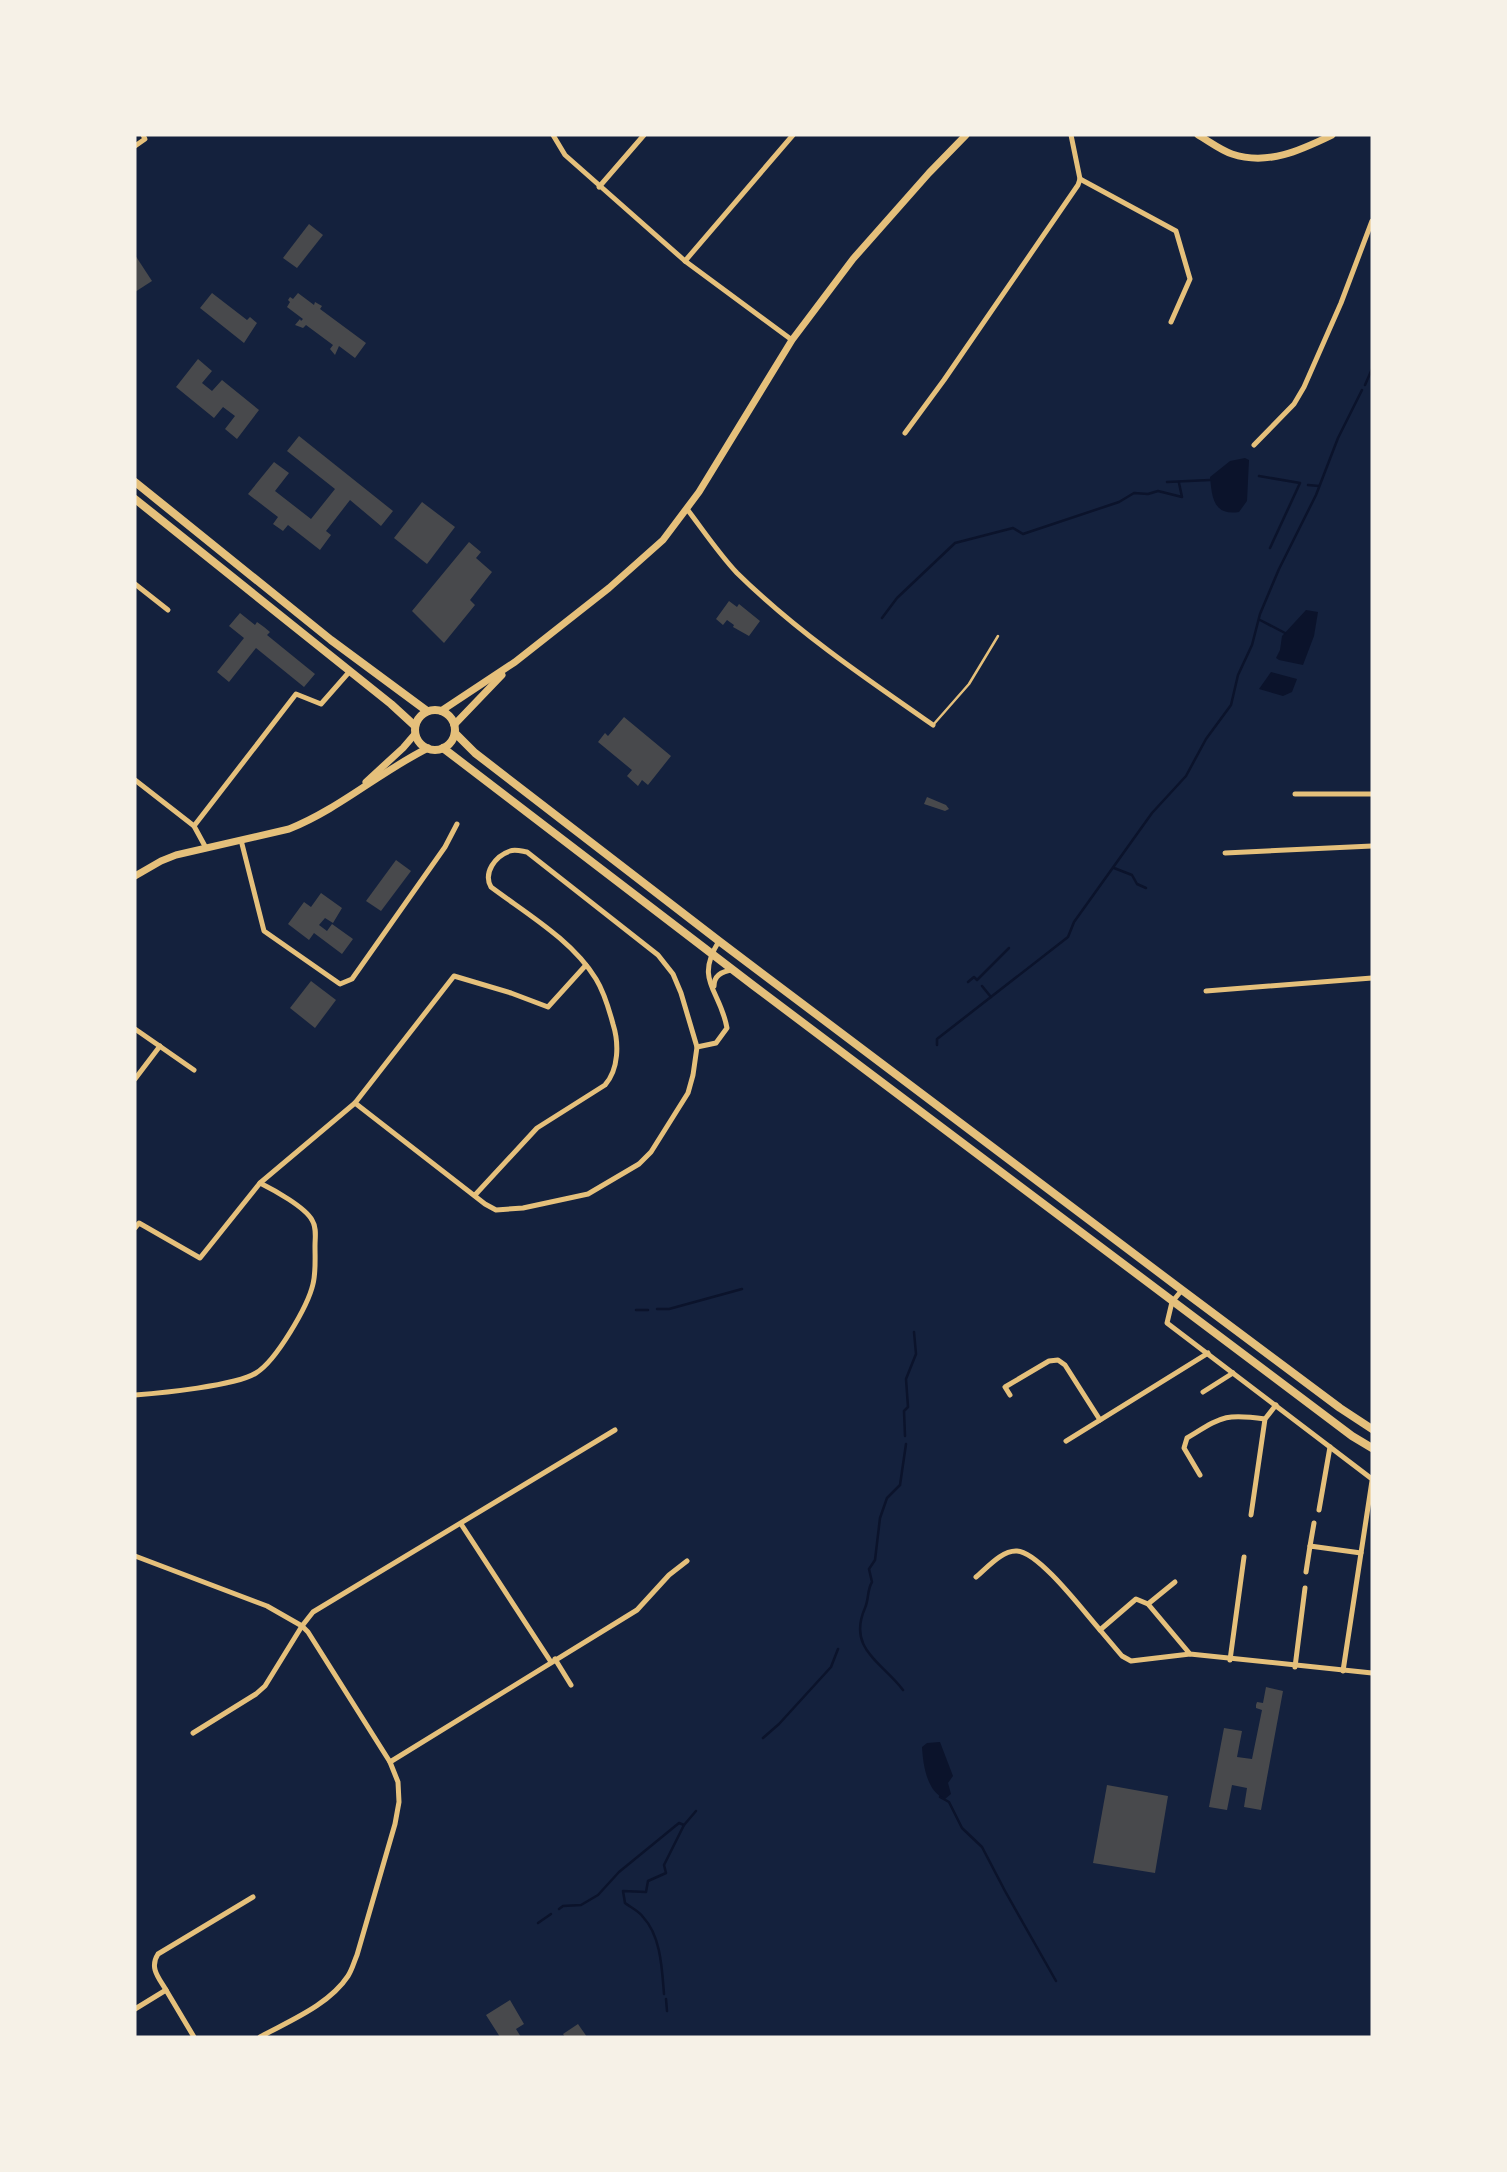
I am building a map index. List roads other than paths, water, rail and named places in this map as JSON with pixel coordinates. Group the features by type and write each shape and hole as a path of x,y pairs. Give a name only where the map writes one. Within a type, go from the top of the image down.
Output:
{"main road":[{"path":"135,482 331,640 427,711 442,711 451,717 454,729 451,742 443,748 428,748 418,740 415,730 417,720 427,711"},
{"path":"135,499 350,671 415,730"},
{"path":"454,729 475,753 719,941 1182,1290 1372,1429"},
{"path":"443,748 1172,1302 1372,1448"}],"street":[{"path":"553,135 565,155 685,261 792,340"},
{"path":"599,187 644,135"},
{"path":"685,261 793,135"},
{"path":"442,711 515,663 651,552 687,509 792,340 853,259 966,135"},
{"path":"905,433 1028,260 1080,179 1071,135"},
{"path":"1198,135 1231,154 1272,158 1299,150 1332,135"},
{"path":"135,146 144,137"},
{"path":"1080,179 1176,231 1190,279 1171,322"},
{"path":"1254,445 1294,404 1304,387 1341,303 1372,221"},
{"path":"687,509 735,570 780,612 855,671 933,724"},
{"path":"135,584 168,610"},
{"path":"454,729 515,663"},
{"path":"194,826 296,694 321,704 350,671"},
{"path":"352,794 403,748 415,730"},
{"path":"135,876 161,861 289,829 303,823 334,807 428,748"},
{"path":"135,780 194,826 206,848"},
{"path":"1295,794 1372,794"},
{"path":"241,840 264,931 340,984 352,979 445,847 457,824"},
{"path":"1225,853 1372,846"},
{"path":"355,1103 485,1203 495,1210 523,1208 588,1194 639,1164 646,1157 688,1093 693,1075 697,1046 681,993 673,974 658,955 527,852 512,850 501,855 488,872 487,881 491,887 564,943 586,965 598,982 618,1038 616,1061 611,1078 605,1085 537,1128 475,1195"},
{"path":"697,1046 716,1043 727,1028 725,1016 708,979 708,966 719,941"},
{"path":"135,1228 139,1223 200,1258 260,1183 355,1103 454,976 548,1007 586,965"},
{"path":"715,993 716,978 723,972 733,970"},
{"path":"1206,990 1372,978"},
{"path":"135,1029 194,1070"},
{"path":"135,1079 160,1046"},
{"path":"135,1395 240,1380 256,1373 278,1350 307,1301 313,1284 315,1226 311,1217 275,1190 260,1183"},
{"path":"1182,1290 1172,1302 1167,1323 1372,1480 1343,1671"},
{"path":"1066,1441 1208,1353"},
{"path":"1010,1395 1005,1387 1049,1361 1058,1360 1065,1365 1100,1420"},
{"path":"1203,1392 1233,1373"},
{"path":"1251,1515 1265,1419 1276,1405"},
{"path":"1200,1475 1184,1448 1187,1438 1231,1415 1265,1419"},
{"path":"193,1733 265,1686 313,1612 615,1430"},
{"path":"1319,1510 1330,1447"},
{"path":"1306,1572 1314,1523"},
{"path":"461,1524 571,1685"},
{"path":"1310,1546 1361,1553"},
{"path":"976,1577 1003,1555 1017,1551 1030,1556 1044,1565 1122,1656 1131,1661 1189,1654 1372,1673"},
{"path":"135,1556 267,1606 302,1626 313,1639 390,1762 398,1782 399,1802 395,1824 357,1955 348,1976 336,1990 318,2003 260,2037"},
{"path":"1230,1660 1244,1557"},
{"path":"390,1762 637,1609 669,1574 687,1561"},
{"path":"1148,1604 1175,1582"},
{"path":"1295,1667 1305,1588"},
{"path":"1100,1630 1136,1599 1148,1604 1189,1654"},
{"path":"194,2037 154,1969 153,1961 158,1954 253,1897"},
{"path":"135,2009 166,1990"}],"lane":[{"path":"933,724 969,684 998,636"}],"water":[{"path":"1245,458 1249,460 1247,501 1239,512 1224,511 1213,498 1210,477 1230,461"},
{"path":"1306,610 1318,612 1314,636 1303,665 1279,660 1276,658 1282,636"},
{"path":"1271,672 1297,679 1292,692 1283,696 1259,689"},
{"path":"940,1742 953,1776 948,1783 951,1794 945,1799 930,1784 922,1747 927,1743"}],"waterway":[{"path":"1365,385 1372,369"},
{"path":"937,1045 937,1039 1068,937 1074,922 1152,813 1186,776 1206,739 1231,705 1238,675 1252,645 1260,614 1362,390"},
{"path":"1259,476 1300,483 1270,548"},
{"path":"1167,482 1210,480"},
{"path":"882,618 897,598 955,543 1013,528 1023,534 1119,502 1134,493 1148,494 1158,491 1182,497 1179,483"},
{"path":"1308,485 1319,486"},
{"path":"1260,620 1285,633"},
{"path":"1114,868 1132,875 1137,884 1146,888"},
{"path":"968,982 974,977 977,980 1009,948"},
{"path":"982,986 991,997"},
{"path":"657,1309 669,1309 742,1289"},
{"path":"636,1310 648,1310"},
{"path":"905,1436 904,1411 908,1407 906,1379 916,1354 914,1332"},
{"path":"903,1690 869,1654 860,1634 872,1582 869,1569 875,1560 880,1518 887,1498 900,1485 906,1444"},
{"path":"763,1738 831,1667 838,1649"},
{"path":"940,1797 949,1802 962,1828 982,1847 1056,1981"},
{"path":"664,1994 660,1953 654,1934 641,1915 625,1903 623,1891 646,1892 648,1881 666,1873 664,1865 684,1825 696,1811"},
{"path":"559,1909 563,1906 581,1905 598,1895 619,1872 679,1823 684,1825"},
{"path":"538,1923 551,1914"},
{"path":"666,1999 667,2011"}]}
